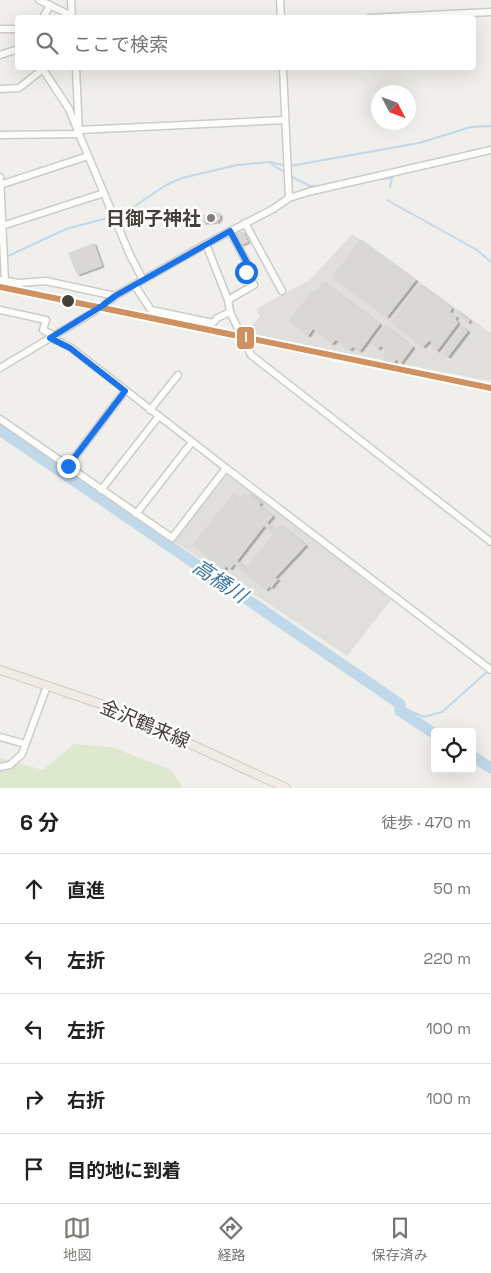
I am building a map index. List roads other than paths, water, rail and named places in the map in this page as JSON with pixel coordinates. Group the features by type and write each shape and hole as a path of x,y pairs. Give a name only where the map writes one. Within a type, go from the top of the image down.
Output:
{"main road":[{"name":"金沢鶴来線","path":"0,670 110,707 286,788"}],"street":[{"path":"39,0 68,15"},
{"path":"70,0 72,15"},
{"path":"280,0 281,15"},
{"path":"44,15 50,5"},
{"path":"430,15 491,12"},
{"path":"0,30 15,29"},
{"path":"0,55 15,50"},
{"path":"0,89 19,88 41,70"},
{"path":"44,70 69,108 104,194 143,280"},
{"path":"76,70 79,132"},
{"path":"283,70 289,198"},
{"path":"0,135 285,120"},
{"path":"0,368 53,337 115,296 206,244 273,209 289,198 491,150"},
{"path":"0,185 88,156"},
{"path":"0,177 4,253 3,280 19,283 46,281 115,296"},
{"path":"2,226 104,194"},
{"path":"246,223 282,291"},
{"path":"228,300 254,285 246,272 251,270 230,231"},
{"path":"206,244 228,300 230,312 251,355 491,542"},
{"path":"135,286 151,310 213,323 217,318 230,312"},
{"path":"0,310 46,320 43,330 70,348 490,669"},
{"path":"150,410 178,375"},
{"path":"68,466 125,391"},
{"path":"101,490 159,416"},
{"path":"0,419 172,538 226,468"},
{"path":"136,514 192,442"},
{"path":"0,767 10,765 22,754 47,686"},
{"path":"0,737 25,744"}],"waterway":[{"path":"290,166 419,143 471,127 491,126"},
{"path":"115,215 132,208 166,185 182,178 237,165 270,162 286,166"},
{"path":"271,164 286,173"},
{"path":"290,176 310,186 315,186"},
{"path":"381,179 392,178 390,187"},
{"path":"387,200 477,250 491,262"},
{"path":"6,257 66,229 111,217"},
{"name":"高橋川","path":"0,430 400,704 400,711 431,731"},
{"path":"400,704 424,717 442,712 489,670"},
{"name":"高橋川","path":"476,759 491,768"}],"place":[{"name":"日御子神社","path":"211,218"}]}
